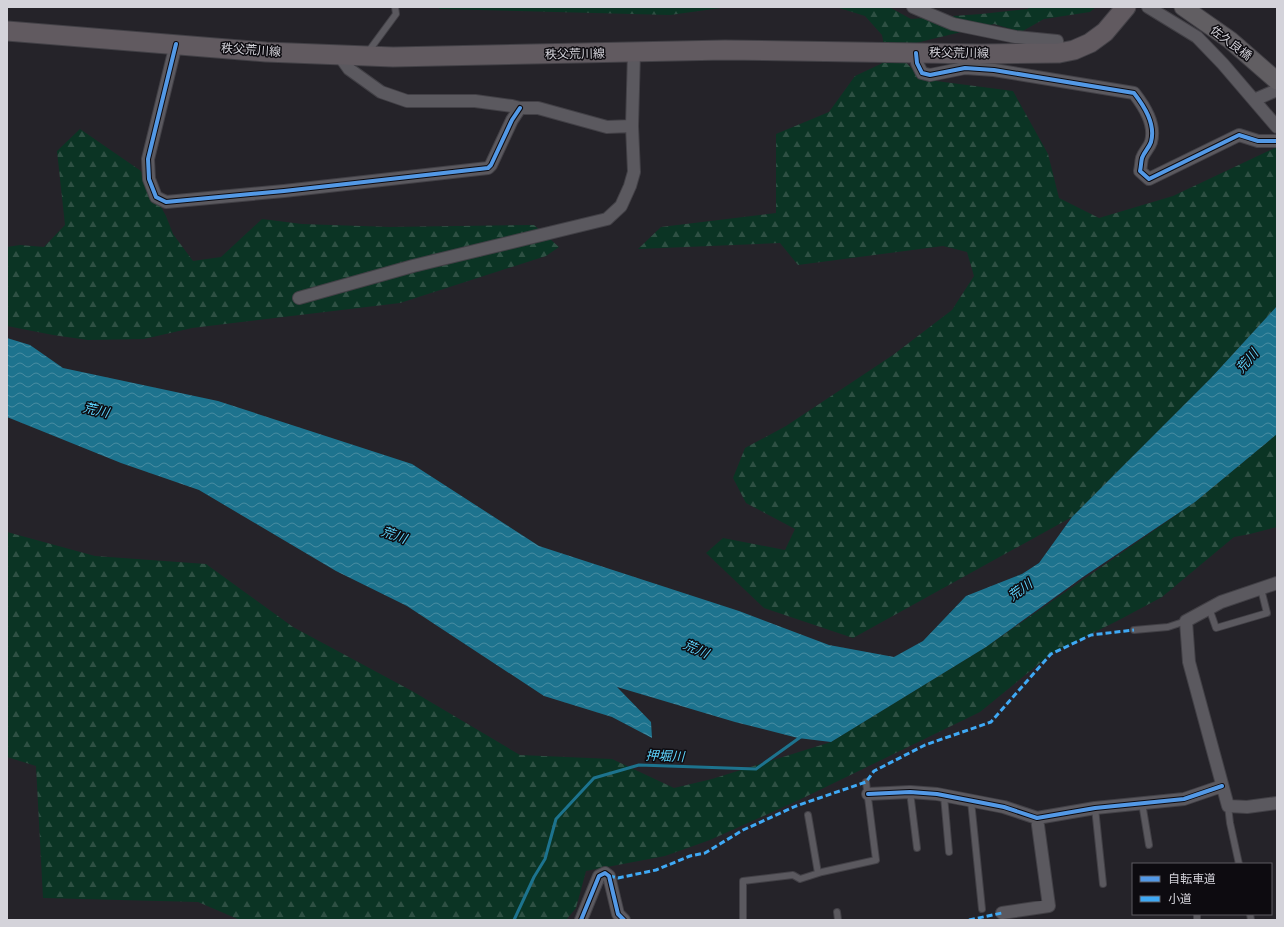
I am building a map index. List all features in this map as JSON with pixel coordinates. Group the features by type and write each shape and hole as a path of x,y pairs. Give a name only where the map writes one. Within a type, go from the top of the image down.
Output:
{"main road":[{"name":"秩父荒川線","path":"7,31 266,52 392,57 725,50 980,54 1059,53 1074,50 1095,40 1105,32 1126,7"}],"street":[{"path":"913,7 953,24 1016,37 1057,41 1059,53"},
{"path":"1148,7 1197,37 1224,64 1277,127"},
{"name":"佐久良橋","path":"1183,7 1230,40 1277,81"},
{"path":"176,44 148,159 149,179 156,197 166,202 284,191 488,168 491,165 512,120 520,108"},
{"path":"299,298 413,266 607,219 621,206 630,186 634,172 632,126 634,52"},
{"path":"916,53 917,63 922,73 930,75 965,68 994,70 1134,93 1151,121 1152,140 1148,150 1142,157 1140,171 1149,179 1240,135 1258,141 1277,141"},
{"path":"339,55 349,68 381,92 407,101 475,101 520,108 538,108 607,127 632,126"},
{"path":"1254,100 1277,90"},
{"path":"1277,583 1221,602 1186,621 1189,662 1228,806 1247,807 1277,803"},
{"path":"867,788 944,796 1004,807 1037,818 1095,808 1184,798 1222,786"},
{"path":"1002,913 1048,906 1037,818"},
{"path":"581,920 599,876 605,873 609,876 618,914 624,920"}],"lane":[{"path":"365,56 396,14 395,7"},
{"path":"1209,608 1216,628 1267,613 1261,589"},
{"path":"1134,630 1168,627 1186,621"},
{"path":"743,920 742,881 793,875 800,879 818,873 876,860 867,788"},
{"path":"910,792 917,848"},
{"path":"944,796 949,852"},
{"path":"971,801 982,909"},
{"path":"1142,803 1149,845"},
{"path":"1228,806 1239,863"},
{"path":"1095,808 1103,884"},
{"path":"808,815 818,873"},
{"path":"837,912 838,920"}],"green space":[{"path":"439,7 728,7 670,15 439,9"},
{"path":"836,7 889,7 911,19 981,14 1028,9 1029,7 1096,7 1090,12 1044,19 1021,32 994,24 916,43 904,60 921,79 1013,91 1048,154 1059,198 1099,218 1173,196 1277,147 1277,306 1211,378 1072,517 853,638 764,608 706,553 723,538 785,550 795,529 746,503 733,478 745,448 786,426 893,355 952,310 974,276 967,252 943,246 798,265 780,243 638,249 661,227 776,213 776,134 829,112 855,76 887,61 882,35 865,16"},
{"path":"80,129 141,171 166,216 173,234 193,261 221,257 262,219 302,224 390,227 534,225 559,247 546,256 400,303 192,328 144,339 88,340 7,326 7,247 20,245 44,247 65,225 57,151"},
{"path":"1277,434 1277,527 1234,537 1162,597 1051,654 980,712 799,800 710,840 665,856 586,871 576,908 566,920 240,920 198,902 43,898 36,766 7,757 7,532 95,556 206,564 293,627 412,691 520,755 612,759 674,788 712,779 831,742 986,647 1195,502"}],"water":[{"name":"荒川","path":"1277,306 1277,434 1195,502 1083,577 986,647 831,742 798,738 735,722 617,687 651,722 652,738 612,717 544,696 407,606 336,571 199,490 121,463 7,417 7,338 30,345 63,368 218,401 412,464 539,546 739,611 829,645 894,657 923,641 966,596 1022,574 1039,563 1072,517 1211,378"}],"waterway":[{"name":"押堀川","path":"514,920 534,877 545,859 556,819 594,778 639,765 756,769 802,736"}],"marked path":[{"path":"609,876 618,878 656,870 690,856 705,853 743,830 796,806 866,782 874,771 925,745 991,722 1051,654 1091,635 1134,630"},
{"path":"969,920 1002,913"}],"cycle path":[{"path":"176,44 148,159 149,179 156,197 166,202 284,191 488,168 491,165 512,120 520,108"},
{"path":"916,53 917,63 922,73 930,75 965,68 994,70 1134,93 1145,109 1152,129 1151,142 1142,158 1140,171 1149,179 1239,135 1258,141 1277,141"},
{"path":"868,794 910,792 937,794 1004,807 1037,818 1095,808 1184,799 1222,786"},
{"path":"581,920 599,876 605,873 609,876 618,914 624,920"}]}
